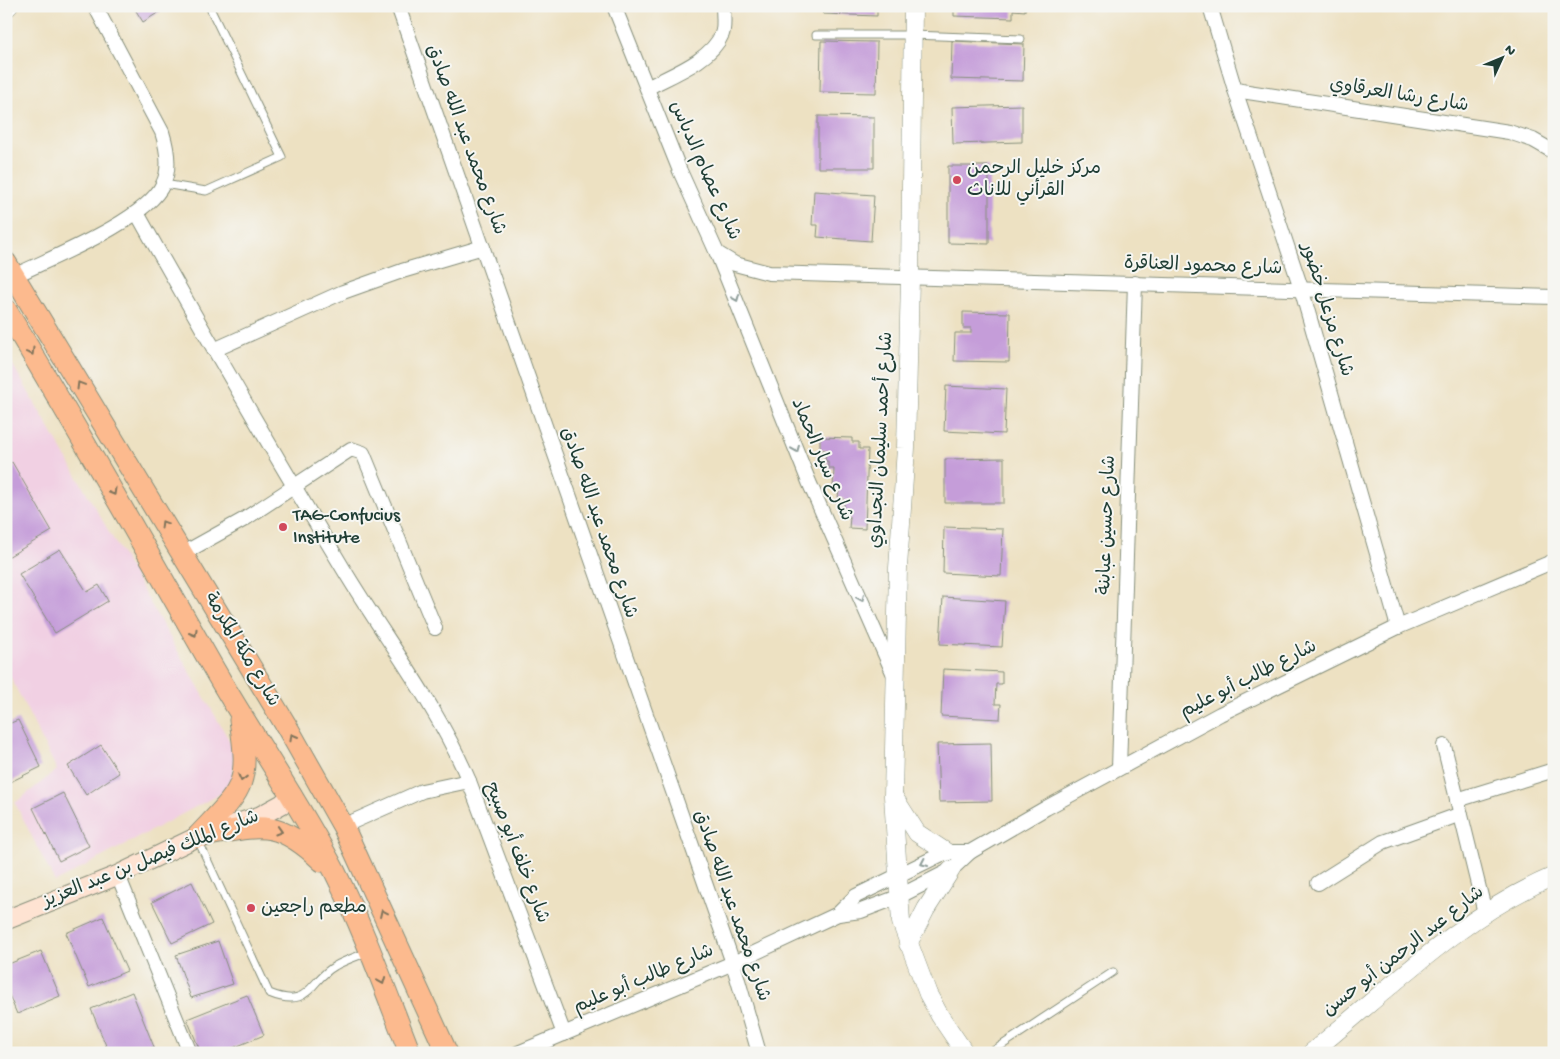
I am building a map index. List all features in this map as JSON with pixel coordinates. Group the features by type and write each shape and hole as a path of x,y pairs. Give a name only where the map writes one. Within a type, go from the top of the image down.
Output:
{"main road":[{"name":"شارع مكة المكرمة","path":"10,269 311,769 343,826 447,1053"},
{"name":"شارع مكة المكرمة","path":"6,310 103,474 239,713 292,795 335,873 370,952 410,1053"},
{"path":"197,838 229,803 242,783 245,760 239,713"},
{"path":"292,795 303,784 311,769"},
{"name":"شارع الملك فيصل بن عبد العزيز","path":"6,920 118,875 197,838 260,816 282,804 292,795"},
{"path":"197,838 253,828 282,831 306,845 335,873"}],"street":[{"path":"6,8 10,6"},
{"path":"10,269 138,213 164,184 168,150 162,132 96,6"},
{"name":"شارع محمد عبد الله صادق","path":"398,6 733,963 759,1053"},
{"name":"شارع عصام الدباس","path":"614,6 680,171 718,253 735,264 769,273 910,278"},
{"path":"647,88 690,65 714,47 723,32 723,6"},
{"name":"شارع أحمد سليمان النجداوي","path":"913,6 906,448 898,568 893,796 898,897 901,922 920,977 936,1009 965,1053"},
{"name":"شارع مزعل خضور","path":"1210,6 1235,90 1301,288 1398,627"},
{"name":"شارع رشا العرقاوي","path":"1235,90 1509,132 1534,140 1554,152"},
{"path":"138,213 214,350 372,615 434,709 469,781"},
{"path":"214,350 343,292 402,271 483,247"},
{"name":"شارع سيار الحماد","path":"718,253 809,482 896,679"},
{"name":"شارع محمود العناقرة","path":"910,278 1554,296"},
{"name":"شارع حسين عبابنة","path":"1119,768 1135,283"},
{"path":"182,554 243,520 351,449 363,452 435,628"},
{"name":"شارع طالب أبو عليم","path":"838,914 861,912 898,897 951,870 970,852 1119,768 1220,714 1398,627 1554,560"},
{"path":"1444,746 1485,912"},
{"path":"1457,800 1554,770"},
{"name":"شارع خلف أبو صبيح","path":"343,826 422,791 469,781 564,1034"},
{"path":"893,796 917,833 946,852"},
{"path":"1318,882 1383,842 1461,814"},
{"name":"شارع طالب أبو عليم","path":"518,1053 733,963 838,914 856,896 946,852 970,852"},
{"path":"908,944 926,909 951,870"},
{"path":"118,875 190,1053"},
{"name":"شارع عبد الرحمن أبو حسن","path":"1312,1053 1442,944 1485,912 1513,895 1554,876"}],"lane":[{"path":"164,184 206,191 282,157 209,6"},
{"path":"816,35 912,35 1021,39"},
{"path":"197,838 269,993 283,999 306,995 334,966 370,952"},
{"path":"990,1053 1113,972"}],"shaded area":[{"path":"6,353 236,752 231,788 55,882 15,803 57,770 6,668"}],"building":[{"path":"133,6 169,6 143,22"},
{"path":"823,6 877,6 877,16 823,14"},
{"path":"954,6 1025,6 1025,11 1013,10 1013,18 954,16"},
{"path":"821,41 877,42 876,93 820,92"},
{"path":"952,41 1024,44 1023,81 951,79"},
{"path":"1022,105 1022,142 953,144 952,107"},
{"path":"818,116 874,117 874,168 818,168"},
{"path":"948,166 989,166 989,244 948,243"},
{"path":"814,191 874,195 871,241 817,237 818,225 812,225"},
{"path":"963,312 1010,313 1009,362 954,361 955,333 971,333 971,328 963,328"},
{"path":"946,386 1006,389 1004,434 944,431"},
{"path":"820,437 852,438 852,442 859,442 859,449 868,449 865,529 849,528 850,517 844,517 844,499 838,498 839,489 833,489 834,468 828,468 828,461 825,461 826,450 820,450"},
{"path":"1004,458 1004,503 945,503 945,459"},
{"path":"12,462 52,531 6,558 6,466"},
{"path":"944,527 1003,529 1001,576 943,573"},
{"path":"60,549 87,592 99,585 108,601 55,633 19,574"},
{"path":"943,597 1005,601 1002,647 940,644"},
{"path":"943,669 1002,672 1002,684 996,684 995,704 1001,704 1000,719 941,716"},
{"path":"18,720 41,767 6,784 6,725"},
{"path":"991,743 992,801 939,802 937,744"},
{"path":"101,745 119,773 86,795 68,766"},
{"path":"63,793 89,846 59,861 33,808"},
{"path":"192,882 212,924 172,943 152,902"},
{"path":"103,917 127,971 89,987 66,933"},
{"path":"218,941 233,984 191,998 176,955"},
{"path":"41,951 60,996 17,1014 6,988 6,965"},
{"path":"132,992 154,1047 139,1053 109,1053 91,1009"},
{"path":"247,995 264,1035 221,1053 201,1053 187,1019"}],"place":[{"name":"مركز خليل الرحمن القرأني للاناث","path":"957,180"},
{"name":"TAG-Confucius Institute","path":"283,527"},
{"name":"مطعم راجعين","path":"251,908"}]}
